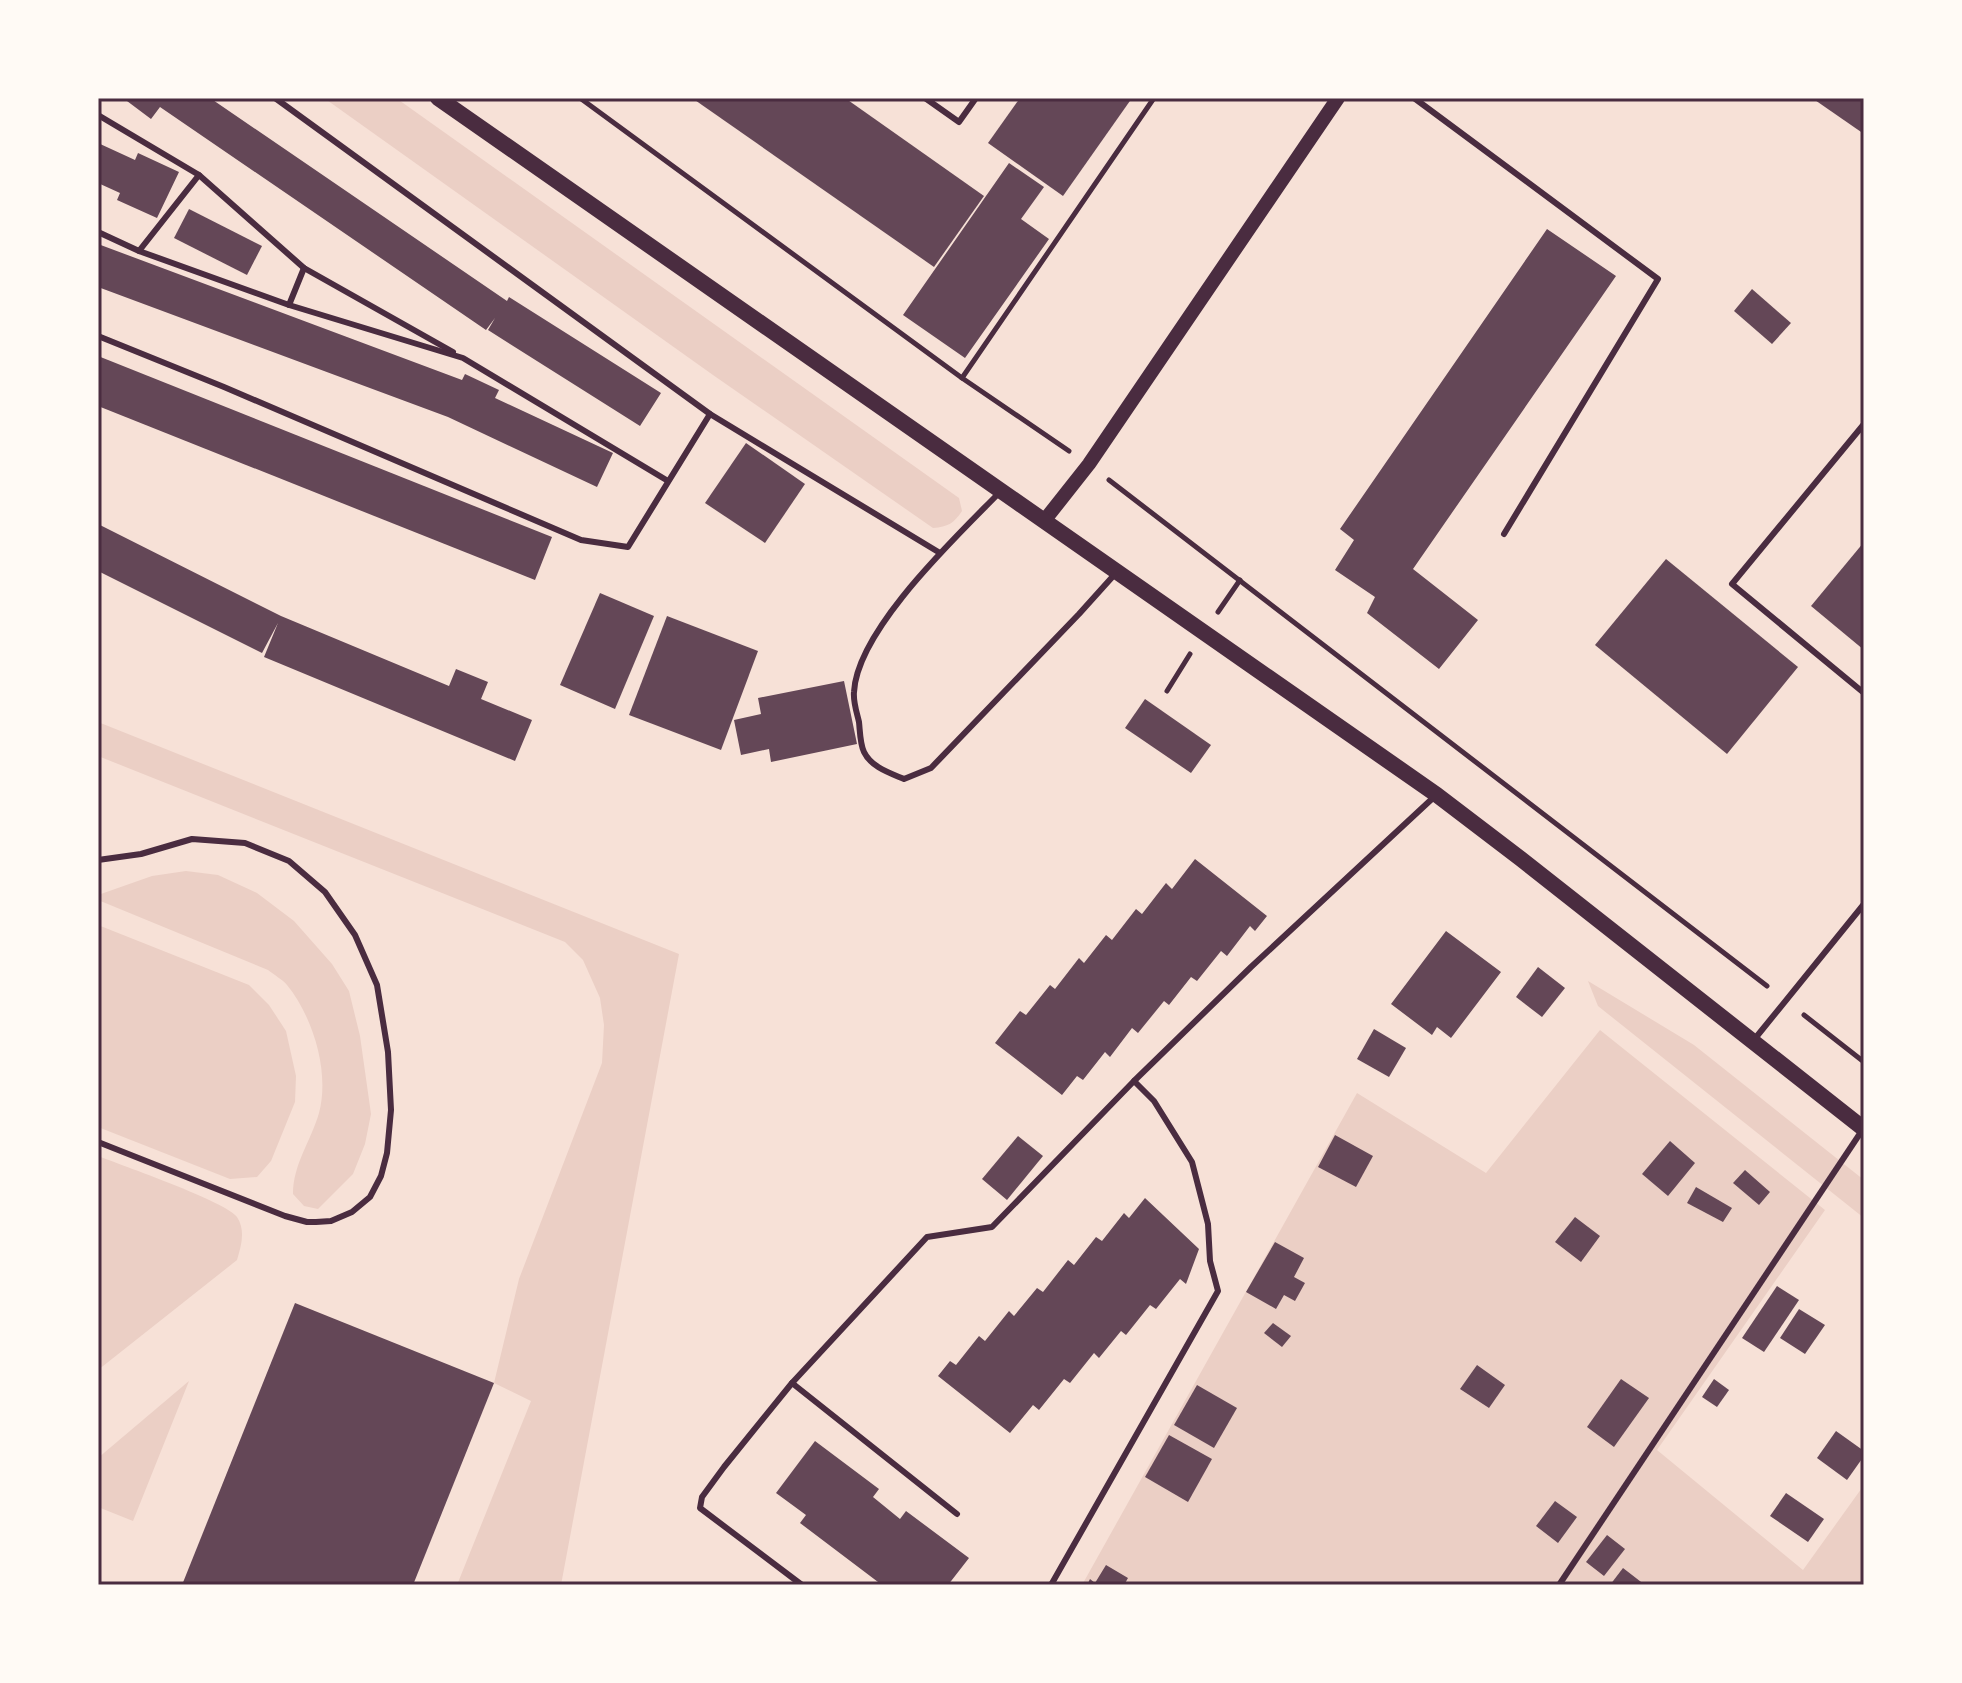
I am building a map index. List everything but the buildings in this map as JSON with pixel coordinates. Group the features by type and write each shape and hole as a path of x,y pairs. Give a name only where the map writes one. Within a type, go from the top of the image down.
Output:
{"main road":[{"path":"438,98 1437,795 1864,1129"}],"street":[{"path":"1044,521 1089,464 1338,98"}],"lane":[{"path":"275,98 710,414 940,553"},
{"path":"925,98 959,122 976,98"},
{"path":"1414,98 1658,279 1504,534"},
{"path":"98,115 199,175 304,268 463,358 668,481"},
{"path":"139,251 199,175"},
{"path":"98,232 139,251 289,305 463,358"},
{"path":"289,305 304,268"},
{"path":"98,336 581,540 628,547 710,414"},
{"path":"1864,424 1732,584 1864,693"},
{"path":"1001,490 940,553 895,607 867,648 853,695 864,753 881,770 904,779 931,768 1117,572"},
{"path":"802,1585 700,1508 702,1497 724,1467 792,1383 927,1237 992,1227 1134,1081 1251,967 1437,795"},
{"path":"98,860 141,854 192,839 245,843 289,861 325,892 355,935 377,985 388,1052 391,1110 387,1153 376,1187 370,1197 352,1212 331,1221 307,1222 285,1216 98,1142"},
{"path":"1753,1042 1864,904"},
{"path":"1051,1585 1218,1291 1210,1261 1208,1224 1192,1162 1154,1101 1134,1081"},
{"path":"1559,1585 1864,1129"},
{"path":"792,1383 957,1514"}],"path":[{"path":"580,98 962,378 1089,464 1864,1062"},
{"path":"962,378 1154,98"}],"shaded area":[{"path":"324,98 396,98 959,498 962,511 950,524 933,528"},
{"path":"98,722 679,954 561,1585 457,1585 531,1401 494,1383 519,1279 602,1063 604,1025 600,998 583,960 565,942 98,756"},
{"path":"186,871 218,875 257,893 294,921 332,964 349,991 360,1036 371,1114 365,1144 353,1174 318,1209 304,1206 293,1194 299,1163 316,1123 322,1097 317,1046 296,998 285,983 268,970 98,900 98,895 152,876"},
{"path":"98,925 249,985 269,1005 286,1031 296,1076 295,1102 271,1161 257,1177 230,1179 98,1127"},
{"path":"1588,981 1694,1045 1864,1180 1864,1218 1598,1006"},
{"path":"1600,1030 1825,1210 1657,1450 1803,1570 1864,1485 1864,1585 1082,1585 1357,1093 1486,1173"},
{"path":"98,1156 229,1210 240,1222 242,1233 237,1260 98,1370"},
{"path":"189,1381 133,1521 98,1507 98,1458"}]}
